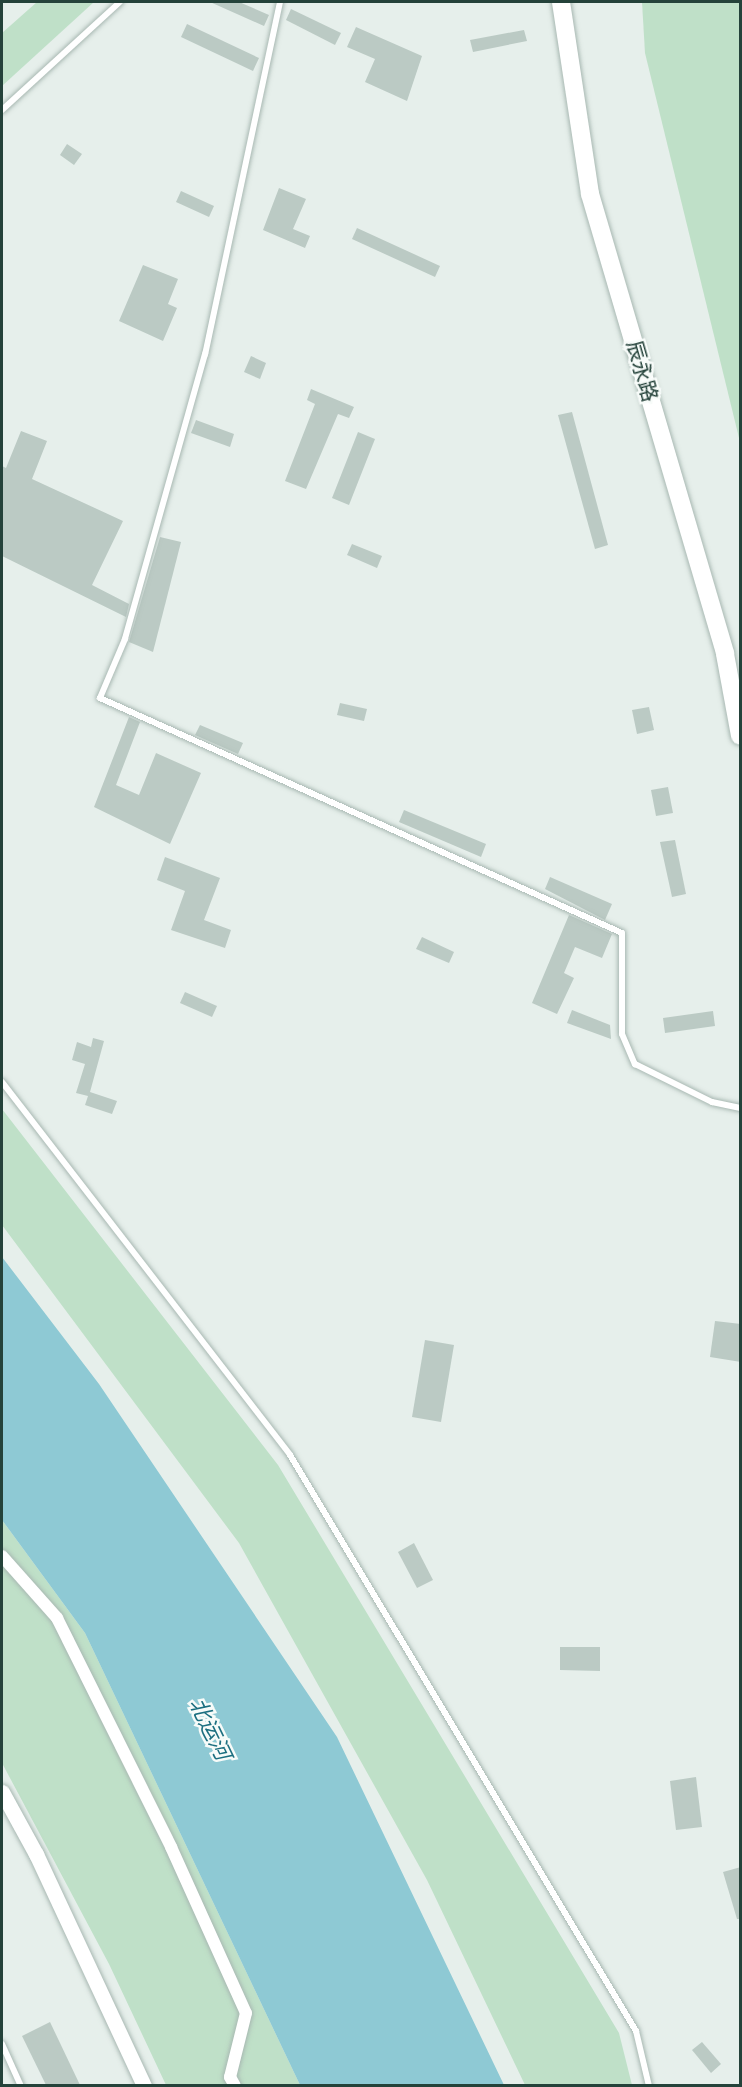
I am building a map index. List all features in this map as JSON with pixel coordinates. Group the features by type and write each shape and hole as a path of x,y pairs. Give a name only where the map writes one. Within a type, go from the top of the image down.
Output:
{"main road":[{"name":"辰永路","path":"561,2 590,194 725,654 741,736"}],"street":[{"path":"2,1556 57,1618 171,1847 246,2013 230,2077 235,2085"},
{"path":"2,1792 36,1854 144,2085"}],"lane":[{"path":"2,110 120,2"},
{"path":"280,2 205,354 125,639 100,698 622,933 622,1034 635,1064 712,1102 741,1108"},
{"path":"2,1082 290,1455 636,2031 649,2085"},
{"path":"2,2044 21,2085"}],"green space":[{"path":"37,2 94,2 2,86 2,33"},
{"path":"642,2 740,2 740,442 645,53"},
{"path":"2,1109 278,1465 619,2033 632,2085 525,2085 427,1880 239,1543 2,1225"},
{"path":"2,1520 85,1633 300,2085 166,2085 109,1964 2,1763"}],"water":[{"name":"北运河","path":"2,1257 99,1384 337,1737 504,2085 300,2085 85,1633 2,1520"}],"building":[{"path":"210,2 239,2 269,15 264,26"},
{"path":"291,9 341,33 335,45 286,20"},
{"path":"187,24 259,58 253,71 181,37"},
{"path":"356,27 422,56 407,101 365,82 375,59 347,47"},
{"path":"524,30 527,41 473,52 470,40"},
{"path":"67,144 82,154 74,165 60,155"},
{"path":"279,188 306,199 293,229 310,236 305,248 263,230"},
{"path":"181,191 214,206 209,217 176,202"},
{"path":"357,228 440,266 435,277 352,239"},
{"path":"143,265 178,279 168,304 177,308 163,341 119,321"},
{"path":"251,356 266,363 260,379 244,372"},
{"path":"311,389 354,407 349,418 338,414 306,489 285,481 315,404 307,400"},
{"path":"572,412 608,545 595,549 558,415"},
{"path":"196,420 234,434 230,447 191,433"},
{"path":"21,431 47,441 32,479 123,521 92,585 129,604 126,617 2,556 2,466 6,468"},
{"path":"358,432 375,439 349,505 332,498"},
{"path":"160,537 181,542 153,652 129,642"},
{"path":"352,544 382,556 377,568 347,555"},
{"path":"340,703 367,709 364,721 337,715"},
{"path":"649,707 654,730 637,734 632,710"},
{"path":"129,717 140,722 116,785 139,795 156,753 201,773 170,844 94,807"},
{"path":"200,725 243,743 238,754 195,735"},
{"path":"668,787 673,813 656,816 651,790"},
{"path":"404,810 486,844 481,857 399,822"},
{"path":"675,840 686,894 672,897 660,842"},
{"path":"165,857 220,878 204,920 231,930 225,948 171,930 185,891 157,880"},
{"path":"550,877 612,904 605,920 545,889"},
{"path":"569,915 612,934 602,958 575,947 564,973 574,978 557,1014 532,1003"},
{"path":"422,937 454,952 449,963 416,949"},
{"path":"185,992 217,1006 212,1017 180,1003"},
{"path":"572,1010 610,1025 611,1039 567,1023"},
{"path":"713,1011 715,1026 665,1033 663,1018"},
{"path":"93,1038 104,1041 90,1092 117,1101 112,1114 85,1105 88,1096 76,1093 85,1064 72,1060 77,1042 91,1047"},
{"path":"715,1321 741,1324 741,1362 710,1357"},
{"path":"425,1340 454,1345 441,1422 412,1417"},
{"path":"414,1543 433,1580 417,1588 398,1552"},
{"path":"560,1647 600,1647 600,1671 560,1670"},
{"path":"696,1777 702,1827 676,1830 670,1781"},
{"path":"741,1867 741,1919 737,1919 723,1872"},
{"path":"50,2022 80,2085 46,2085 22,2036"},
{"path":"702,2042 721,2064 711,2073 692,2050"}]}
